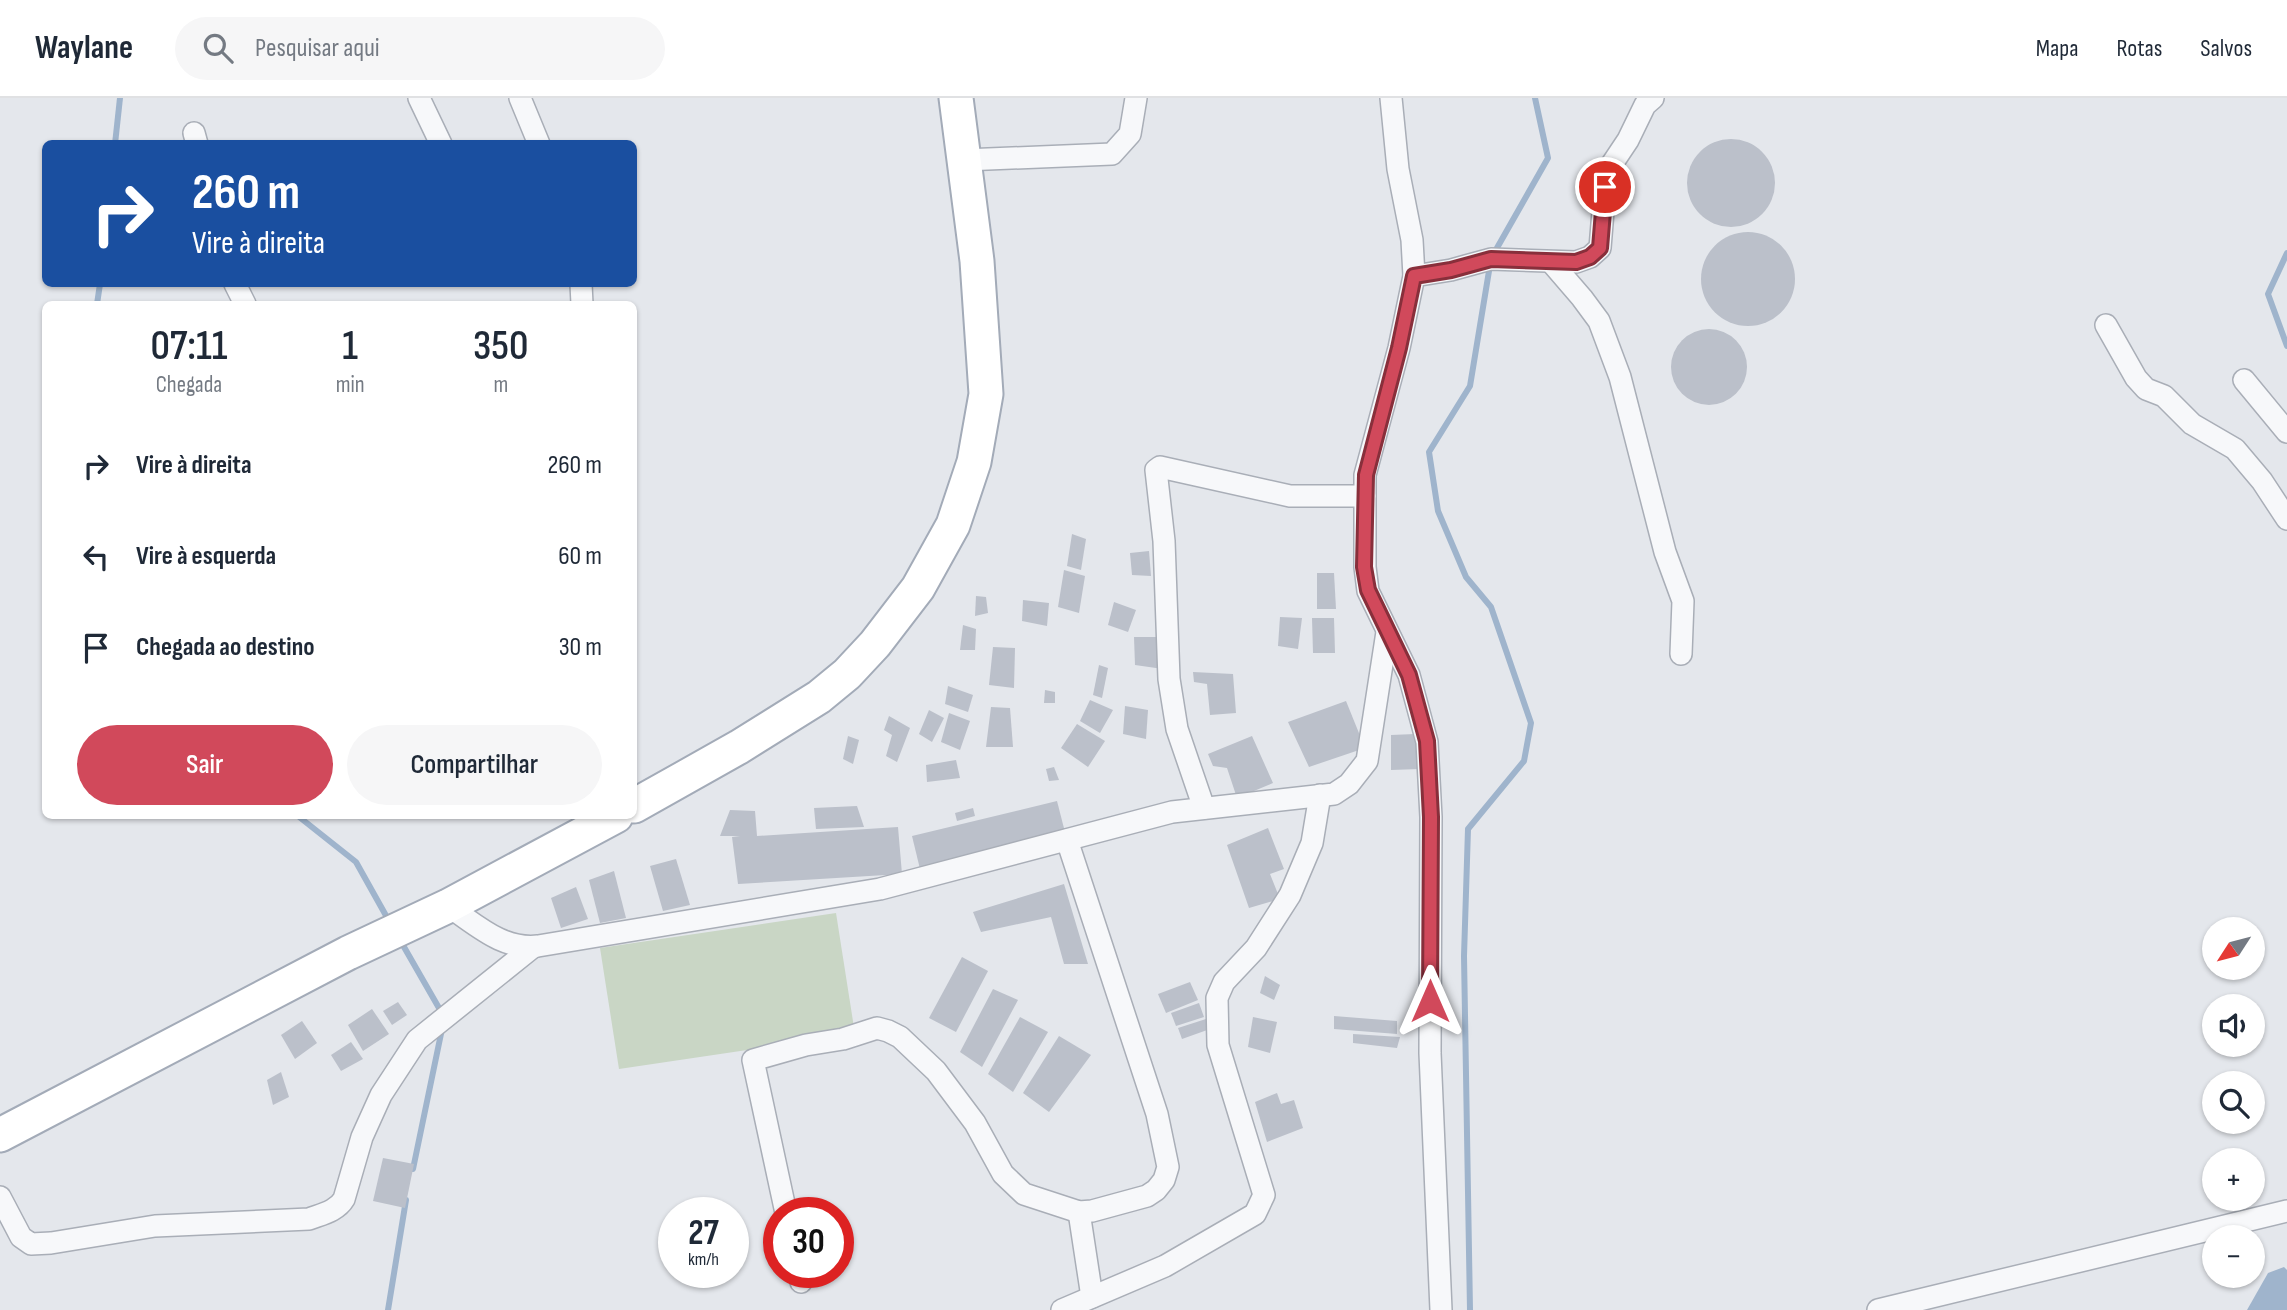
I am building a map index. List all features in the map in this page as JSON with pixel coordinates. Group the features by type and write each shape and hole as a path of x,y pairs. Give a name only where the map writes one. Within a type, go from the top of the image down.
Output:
{"main road":[{"path":"637,804 739,747 819,697 847,674 875,644 918,589 953,525 974,462 986,394 977,261 957,98"},
{"path":"0,1135 447,906 610,819"}],"street":[{"path":"419,98 439,140"},
{"path":"520,98 537,140"},
{"path":"964,160 1112,154 1130,134 1136,98"},
{"path":"1391,98 1398,169 1412,240 1414,276 1399,348 1366,475 1364,567 1368,590 1409,675 1427,741 1431,817 1430,1054 1441,1310"},
{"path":"1414,276 1451,270 1491,259 1576,262 1590,257 1600,248 1605,187 1612,164 1628,140 1645,105 1653,98"},
{"path":"1550,262 1583,298 1598,321 1620,377 1665,552 1683,601 1681,654"},
{"path":"2106,325 2136,378 2146,389 2164,396 2192,425 2235,449 2262,481 2287,520"},
{"path":"2244,380 2287,432"},
{"path":"1205,808 1177,729 1170,679 1164,541 1156,470 1160,467 1290,496 1365,496"},
{"path":"447,906 503,942 533,947 880,889 1172,812 1334,794 1349,784 1367,761 1387,632"},
{"path":"1062,1310 1165,1266 1255,1214 1260,1208 1264,1195 1218,1045 1217,998 1224,982 1255,948 1290,895 1312,843 1320,795"},
{"path":"783,1197 753,1060 806,1045 843,1039 877,1028 900,1037 936,1071 975,1124 1003,1174 1024,1194 1079,1212 1092,1211 1147,1196 1164,1180 1168,1167 1157,1114 1067,840"},
{"path":"0,1197 21,1237 31,1244 155,1226 309,1219 327,1212 340,1205 344,1199 366,1126 381,1095 417,1040 533,947"},
{"path":"1878,1310 2287,1211"},
{"path":"1079,1212 1092,1297"}],"green space":[{"path":"836,913 855,1034 619,1069 600,948"}],"water":[{"path":"2284,1267 2287,1270 2287,1310 2247,1310 2259,1288 2265,1288 2268,1273"}],"building":[{"path":"1731,139 1748,142 1762,152 1772,166 1775,183 1772,200 1762,214 1748,224 1731,227 1714,224 1700,214 1690,200 1687,183 1690,166 1700,152 1714,142"},
{"path":"1748,232 1766,236 1781,246 1791,261 1795,279 1791,297 1781,312 1766,322 1748,326 1730,322 1715,312 1705,297 1701,279 1705,261 1715,246 1730,236"},
{"path":"1709,329 1724,332 1736,340 1744,352 1747,367 1744,382 1736,394 1724,402 1709,405 1694,402 1682,394 1674,382 1671,367 1674,352 1682,340 1694,332"},
{"path":"1072,534 1086,539 1081,570 1067,566"},
{"path":"1149,551 1151,576 1132,575 1130,553"},
{"path":"1064,570 1085,576 1079,613 1058,607"},
{"path":"1317,573 1334,573 1336,609 1317,609"},
{"path":"976,596 986,597 988,613 975,616"},
{"path":"1023,600 1049,603 1047,626 1022,621"},
{"path":"1114,602 1136,610 1128,632 1108,625"},
{"path":"1280,617 1302,618 1298,649 1278,646"},
{"path":"1312,618 1334,618 1335,653 1313,653"},
{"path":"963,625 976,629 975,650 960,650"},
{"path":"1134,637 1161,637 1163,669 1135,665"},
{"path":"993,647 1015,648 1014,688 989,685"},
{"path":"1099,665 1108,668 1102,698 1093,695"},
{"path":"1193,672 1233,674 1236,713 1210,715 1207,684 1194,682"},
{"path":"948,686 973,695 968,712 945,704"},
{"path":"1045,690 1055,692 1055,703 1044,703"},
{"path":"1090,700 1113,710 1100,733 1080,721"},
{"path":"1346,701 1365,748 1309,767 1288,722"},
{"path":"1125,706 1148,710 1146,739 1123,734"},
{"path":"991,707 1010,708 1013,747 986,747"},
{"path":"929,710 944,718 932,742 919,734"},
{"path":"949,713 970,721 960,750 941,742"},
{"path":"889,716 910,728 897,762 886,756 892,735 884,730"},
{"path":"1077,724 1105,741 1088,767 1061,748"},
{"path":"1415,734 1420,769 1391,770 1391,735"},
{"path":"848,736 859,740 853,764 843,759"},
{"path":"1252,736 1273,783 1237,798 1227,768 1213,766 1208,754"},
{"path":"956,760 960,778 927,782 926,765"},
{"path":"1054,767 1059,780 1049,781 1046,769"},
{"path":"1057,801 1067,840 920,869 912,836"},
{"path":"857,806 864,827 816,829 814,808"},
{"path":"973,808 975,816 957,821 955,813"},
{"path":"730,810 755,811 757,836 898,827 902,874 738,884 732,837 740,836 720,836"},
{"path":"1268,828 1284,869 1270,874 1280,899 1249,908 1227,845"},
{"path":"676,859 690,905 663,911 650,866"},
{"path":"614,871 626,918 600,923 589,880"},
{"path":"1064,884 1088,964 1064,964 1051,917 981,932 973,912"},
{"path":"576,887 588,919 561,928 551,898"},
{"path":"962,957 988,971 956,1032 929,1018"},
{"path":"1265,976 1280,985 1274,1000 1260,993"},
{"path":"1190,982 1198,1000 1166,1013 1158,994"},
{"path":"993,989 1018,1000 982,1067 960,1052"},
{"path":"398,1002 407,1015 392,1025 383,1011"},
{"path":"1199,1003 1204,1017 1176,1026 1171,1013"},
{"path":"372,1009 389,1034 363,1051 348,1025"},
{"path":"1334,1016 1397,1021 1397,1034 1334,1029"},
{"path":"1020,1017 1048,1032 1013,1092 988,1074"},
{"path":"1253,1017 1277,1022 1270,1053 1248,1047"},
{"path":"1206,1019 1210,1029 1182,1039 1178,1028"},
{"path":"302,1021 317,1043 295,1059 281,1035"},
{"path":"1353,1034 1400,1037 1397,1048 1353,1043"},
{"path":"1059,1036 1091,1055 1049,1112 1023,1093"},
{"path":"351,1042 363,1059 341,1071 331,1055"},
{"path":"281,1072 289,1097 273,1105 267,1080"},
{"path":"1277,1093 1281,1104 1294,1100 1303,1128 1267,1142 1255,1102"},
{"path":"383,1158 414,1164 405,1208 373,1201"}],"waterway":[{"path":"115,140 120,98"},
{"path":"1493,255 1548,158 1535,98"},
{"path":"2287,253 2268,294 2287,346"},
{"path":"1470,1310 1464,956 1468,829 1524,761 1531,723 1491,607 1466,577 1438,511 1429,452 1470,386 1490,265"},
{"path":"97,301 100,287"},
{"path":"302,819 356,862 389,921"},
{"path":"400,940 443,1015"},
{"path":"413,1169 442,1029"},
{"path":"388,1310 406,1200"}],"route":[{"path":"1430,1001 1431,817 1427,741 1409,675 1368,590 1364,567 1366,475 1399,348 1414,276 1451,270 1491,259 1576,262 1590,257 1600,248 1605,187"}]}
